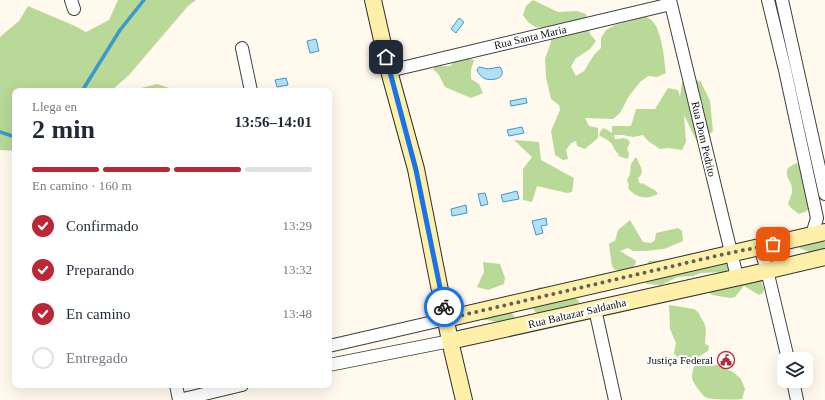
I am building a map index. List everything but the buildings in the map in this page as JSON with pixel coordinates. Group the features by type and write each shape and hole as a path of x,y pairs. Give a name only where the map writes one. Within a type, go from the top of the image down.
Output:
{"main road":[{"path":"373,0 389,71 416,170 450,342 464,400"},
{"path":"446,319 818,233"},
{"name":"Rua Baltazar Saldanha","path":"450,342 825,257"}],"street":[{"path":"768,0 785,70 817,218 818,233"},
{"path":"782,0 825,194"},
{"name":"Rua Santa Maria","path":"389,71 671,2"},
{"name":"Rua Dom Pedrito","path":"671,2 737,277"},
{"path":"242,48 250,88"},
{"path":"785,70 797,68"},
{"path":"760,247 786,352"},
{"path":"595,309 615,400"},
{"path":"332,345 446,319"},
{"name":"Rua Baltazar Saldanha","path":"332,364 450,342"},
{"path":"177,388 179,400 229,388"},
{"path":"794,388 797,400"}],"green space":[{"path":"118,0 196,0 188,6 129,75 114,88 12,88 12,151 0,150 0,37 19,21 28,6 86,32 109,20"},
{"path":"533,0 558,12 577,11 586,14 590,34 596,41 590,49 575,59 571,67 576,76 584,71 594,55 601,48 601,38 606,30 615,25 634,20 641,15 649,18 654,23 662,44 666,73 657,77 648,76 640,82 629,96 620,113 613,119 585,118 589,126 598,128 598,138 585,149 577,146 576,141 571,143 566,150 568,159 563,160 555,155 551,131 560,110 559,105 551,99 546,77 545,59 551,42 551,34 544,28 535,27 528,22 523,15 526,6"},
{"path":"460,56 474,60 471,70 471,79 479,84 483,93 471,98 445,87 439,75 433,69 436,66 450,66"},
{"path":"691,78 701,82 710,101 713,131 698,144 684,115 686,142 682,150 669,148 660,149 648,141 643,135 633,137 614,135 615,139 625,138 630,142 627,149 629,153 628,159 618,156 619,154 611,143 599,135 601,130 604,128 612,133 612,126 631,126 636,109 655,109 668,88 678,90 680,97 682,82"},
{"path":"157,84 170,88 141,88"},
{"path":"514,140 539,142 541,160 574,178 572,192 567,193 537,186 532,202 523,200 523,169 532,157"},
{"path":"635,158 637,158 642,170 641,175 638,178 639,182 653,189 658,194 649,197 642,197 634,194 628,188 629,185 627,180 630,174 631,164"},
{"path":"796,163 800,165 805,190 808,193 811,206 806,211 799,214 788,204 792,186 787,172 788,168"},
{"path":"630,220 643,242 651,243 655,240 656,233 678,228 682,231 683,241 664,249 633,251 628,248 620,251 636,262 630,269 615,270 612,266 609,244 615,241 618,230"},
{"path":"819,239 825,242 825,252 820,256 799,248 804,241"},
{"path":"714,251 732,267 725,272 740,269 759,275 764,289 763,293 759,295 744,286 735,297 730,298 712,295 705,288 716,273 721,272 701,273 693,276 678,277 661,285 647,284 640,277 649,261 678,259 688,254"},
{"path":"483,262 500,264 505,278 504,284 488,290 477,287 484,272"},
{"path":"540,287 568,292 579,301 577,309 555,317 536,313 531,305 531,291"},
{"path":"489,300 504,306 512,313 515,317 510,324 481,319 480,304"},
{"path":"669,305 694,309 698,312 705,325 705,344 709,346 708,351 691,361 677,357 674,353 676,343 670,329"},
{"path":"699,362 717,365 733,372 741,379 745,389 742,399 729,400 708,398 704,396 692,378 692,372 695,364"}],"water":[{"path":"459,18 464,22 456,33 451,29"},
{"path":"316,39 319,51 310,53 307,41"},
{"path":"479,67 488,69 500,67 502,74 496,79 486,79 478,73 477,70"},
{"path":"286,78 288,85 277,87 275,80"},
{"path":"526,98 527,103 511,106 510,101"},
{"path":"522,127 524,133 509,136 507,130"},
{"path":"517,191 519,199 503,202 501,195"},
{"path":"485,193 488,204 481,206 478,194"},
{"path":"466,205 467,213 452,216 451,209"},
{"path":"546,218 547,225 541,226 543,233 536,235 532,221"}],"waterway":[{"path":"84,88 120,30 144,0"},
{"path":"0,132 12,136"}],"way so far":[{"path":"444,307 446,319 773,244"}],"place":[{"name":"Justiça Federal","path":"726,360"}],"route":[{"path":"386,57 416,170 444,307"}]}
